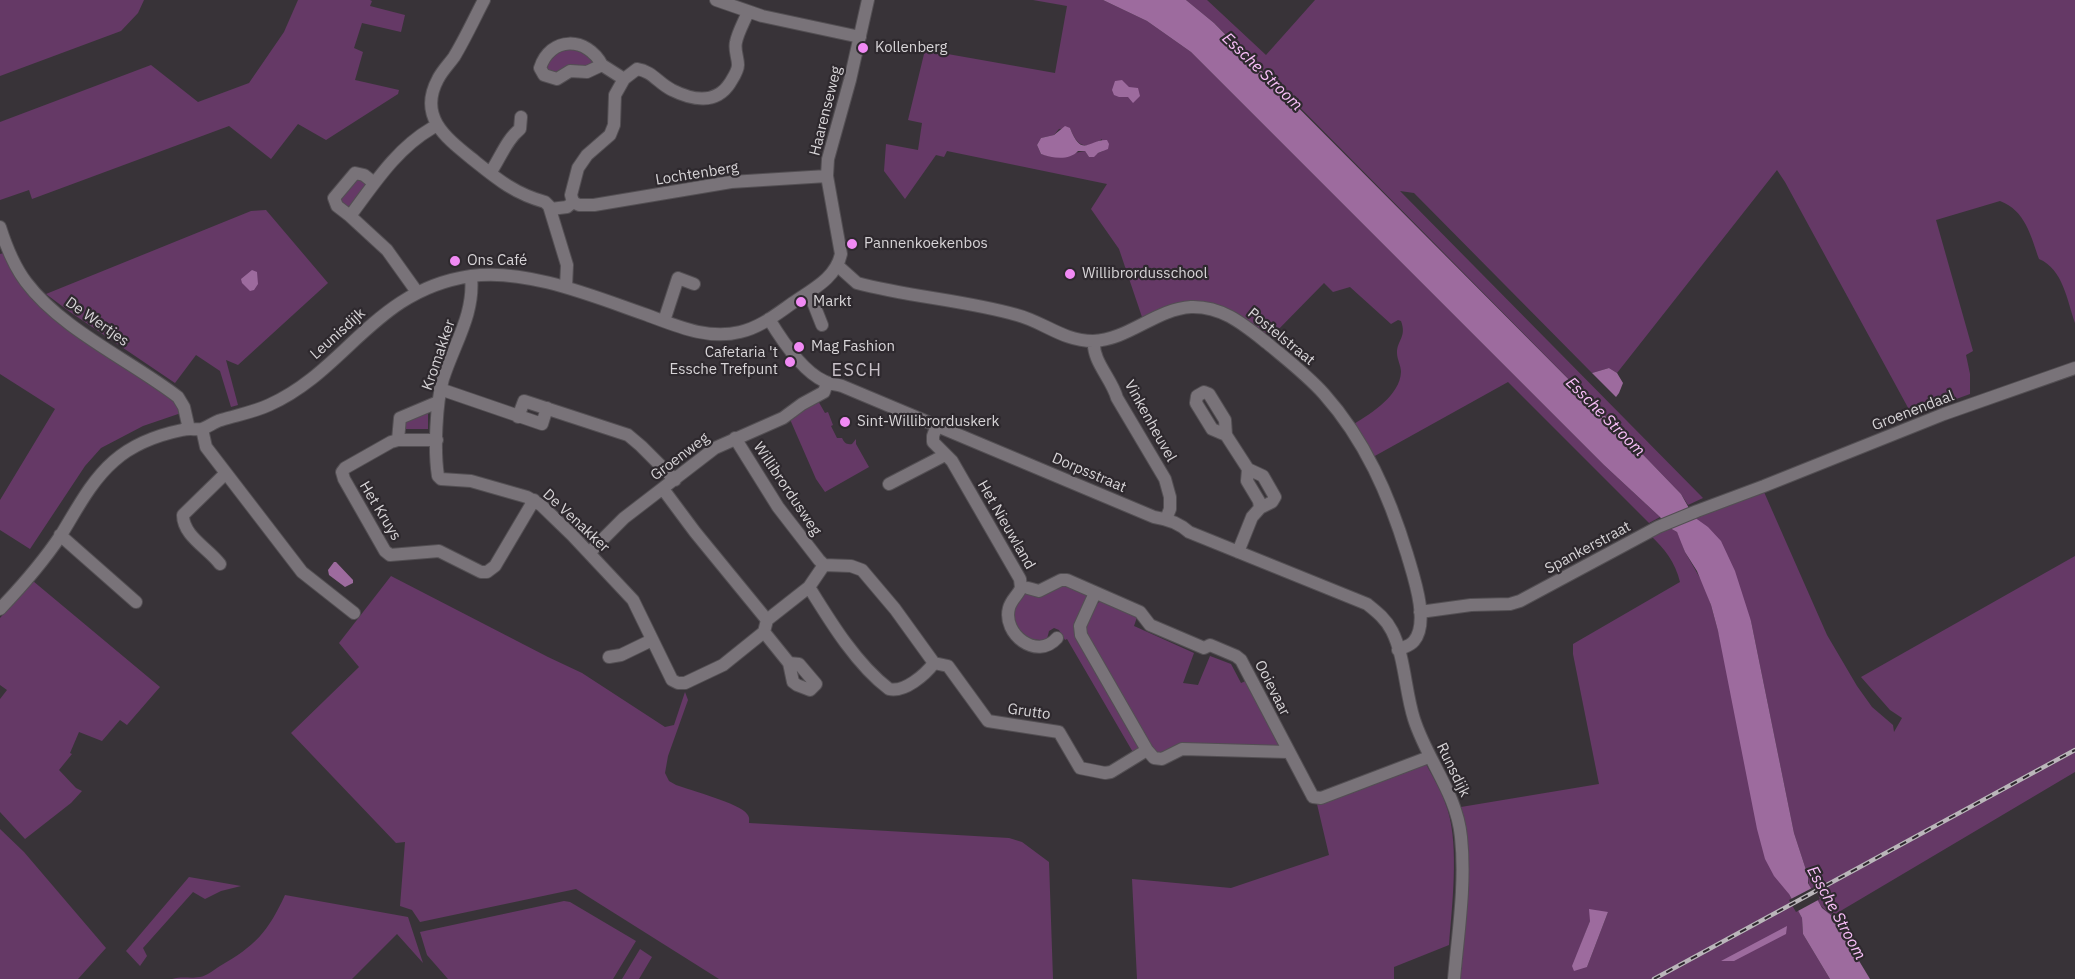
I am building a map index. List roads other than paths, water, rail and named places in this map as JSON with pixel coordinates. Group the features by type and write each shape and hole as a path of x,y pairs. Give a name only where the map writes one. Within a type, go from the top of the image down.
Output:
{"street":[{"path":"484,0 454,57 438,78 431,105 433,117 440,132 490,173 514,191 545,202 551,209 567,265 566,287"},
{"path":"716,0 748,12 860,37"},
{"name":"Haarenseweg","path":"838,266 841,247 827,176 828,153 850,80 868,0"},
{"path":"551,209 567,207 573,202 571,195 578,168 587,155 607,139 612,130 615,95 624,79 637,69 644,70 675,92 705,100 716,96 730,84 736,73 738,65 735,45 748,12"},
{"path":"602,65 587,72 570,71 557,79 544,75 540,68 543,58 550,51 565,44 575,43 593,52 602,65 624,79"},
{"path":"490,173 512,135 520,129 521,117"},
{"path":"350,216 374,183 403,150 432,129"},
{"path":"374,183 364,175 355,173 334,198 337,206 387,250 417,292"},
{"name":"Lochtenberg","path":"573,202 579,205 594,205 731,182 827,176"},
{"name":"De Wertjes","path":"0,227 16,266 36,294 72,325 178,397 184,407 189,429"},
{"path":"822,325 809,292 824,282 838,266"},
{"name":"Postelstraat","path":"838,266 857,283 1019,315 1073,339 1094,341 1126,332 1171,311 1202,308 1219,311 1235,319 1323,393 1346,420 1378,476 1405,548 1416,586 1420,612 1419,632 1415,640 1398,650"},
{"name":"Leunisdijk","path":"0,609 30,576 60,535 88,490 112,462 135,446 189,429 202,429 217,421 267,406 295,391 396,304 439,283 471,276 508,276 566,287 664,321 707,334 724,335 750,330 809,292"},
{"name":"Kromakker","path":"441,479 437,470 439,396 469,313 472,291 471,276"},
{"path":"664,321 678,278 694,284"},
{"name":"Dorpsstraat","path":"769,319 801,363 827,383 843,386 1155,517 1166,519 1189,532 1367,604 1386,621 1393,632 1398,650"},
{"name":"Vinkenheuvel","path":"1094,341 1095,354 1114,387 1117,398 1165,479 1170,497 1170,509 1166,519"},
{"name":"Groenendaal","path":"1764,486 1944,414 2075,368"},
{"name":"Groenweg","path":"589,553 624,518 715,448 783,418 824,392 827,383"},
{"path":"437,440 398,440 400,418 439,396 518,417 524,401 628,435 675,480"},
{"name":"Het Nieuwland","path":"937,425 933,442 952,461 1020,579 1022,588 1013,599 1008,616 1013,633 1025,644 1034,646 1053,643 1056,638"},
{"path":"202,429 206,447 302,572 354,613"},
{"path":"1226,435 1248,469 1263,476 1275,496 1272,502 1260,508 1252,517 1238,552"},
{"name":"Willibrordusweg","path":"735,438 778,507 824,565"},
{"name":"Het Kruys","path":"398,440 345,468 342,472 390,555 439,551 481,572 487,572 495,566 534,500"},
{"path":"889,484 945,454"},
{"path":"220,564 187,530 183,523 183,515 226,473"},
{"name":"De Venakker","path":"441,479 471,481 534,500 549,512 633,600 672,680 685,683 723,665 766,626"},
{"name":"Spankerstraat","path":"1420,612 1471,605 1510,604 1520,601 1661,526 1764,486"},
{"path":"663,489 766,626 789,663"},
{"path":"60,535 136,602"},
{"path":"766,626 809,587 824,565 850,566 862,570 896,609 934,663 931,668 902,689 888,689 858,658 830,622 809,587"},
{"name":"Ooievaar","path":"1029,588 1039,591 1061,580 1067,580 1140,612 1150,624 1204,648 1210,645 1236,656 1241,660 1310,794 1317,799 1429,757"},
{"path":"1095,592 1080,630 1147,750 1158,760 1182,749 1288,752"},
{"path":"609,657 621,655 652,640"},
{"name":"Runsdijk","path":"1398,650 1414,718 1429,757 1449,792 1459,820 1462,875 1454,979"},
{"name":"Grutto","path":"934,663 948,666 988,721 1059,732 1080,768 1108,773 1147,750"}],"water":[{"name":"Essche Stroom","path":"1103,0 1186,0 1214,23 1626,437 1681,494 1694,517 1708,527 1721,541 1735,571 1751,621 1794,833 1808,876 1808,883 1822,908 1832,916 1870,979 1830,979 1803,934 1802,918 1789,894 1774,876 1765,859 1718,631 1711,605 1697,571 1685,552 1677,532 1668,527 1604,465 1191,52 1147,21"},
{"path":"1122,80 1129,87 1138,88 1140,96 1133,103 1128,97 1114,95 1112,90 1115,81"},
{"path":"1065,126 1070,128 1078,143 1086,145 1107,140 1108,149 1094,157 1089,157 1085,151 1078,151 1060,158 1041,154 1037,145 1041,138 1054,135"},
{"path":"252,270 257,272 258,284 254,290 250,291 241,279"},
{"path":"1609,368 1617,373 1623,383 1616,397 1592,373"},
{"path":"334,562 353,580 353,583 345,587 329,575 328,570"},
{"path":"1589,909 1608,912 1587,967 1574,971 1572,966 1590,921"},
{"path":"1787,926 1786,934 1734,961 1721,961"}],"railway":[{"path":"1654,979 2075,750"}],"place":[{"name":"Kollenberg","path":"863,48"},
{"name":"Pannenkoekenbos","path":"852,244"},
{"name":"Ons Café","path":"455,261"},
{"name":"Willibrordusschool","path":"1070,274"},
{"name":"Markt","path":"801,302"},
{"name":"Mag Fashion","path":"799,347"},
{"name":"Cafetaria 't Essche Trefpunt","path":"790,362"},
{"name":"Sint-Willibrorduskerk","path":"845,422"}],"district":[{"name":"ESCH","path":"857,371"}]}
